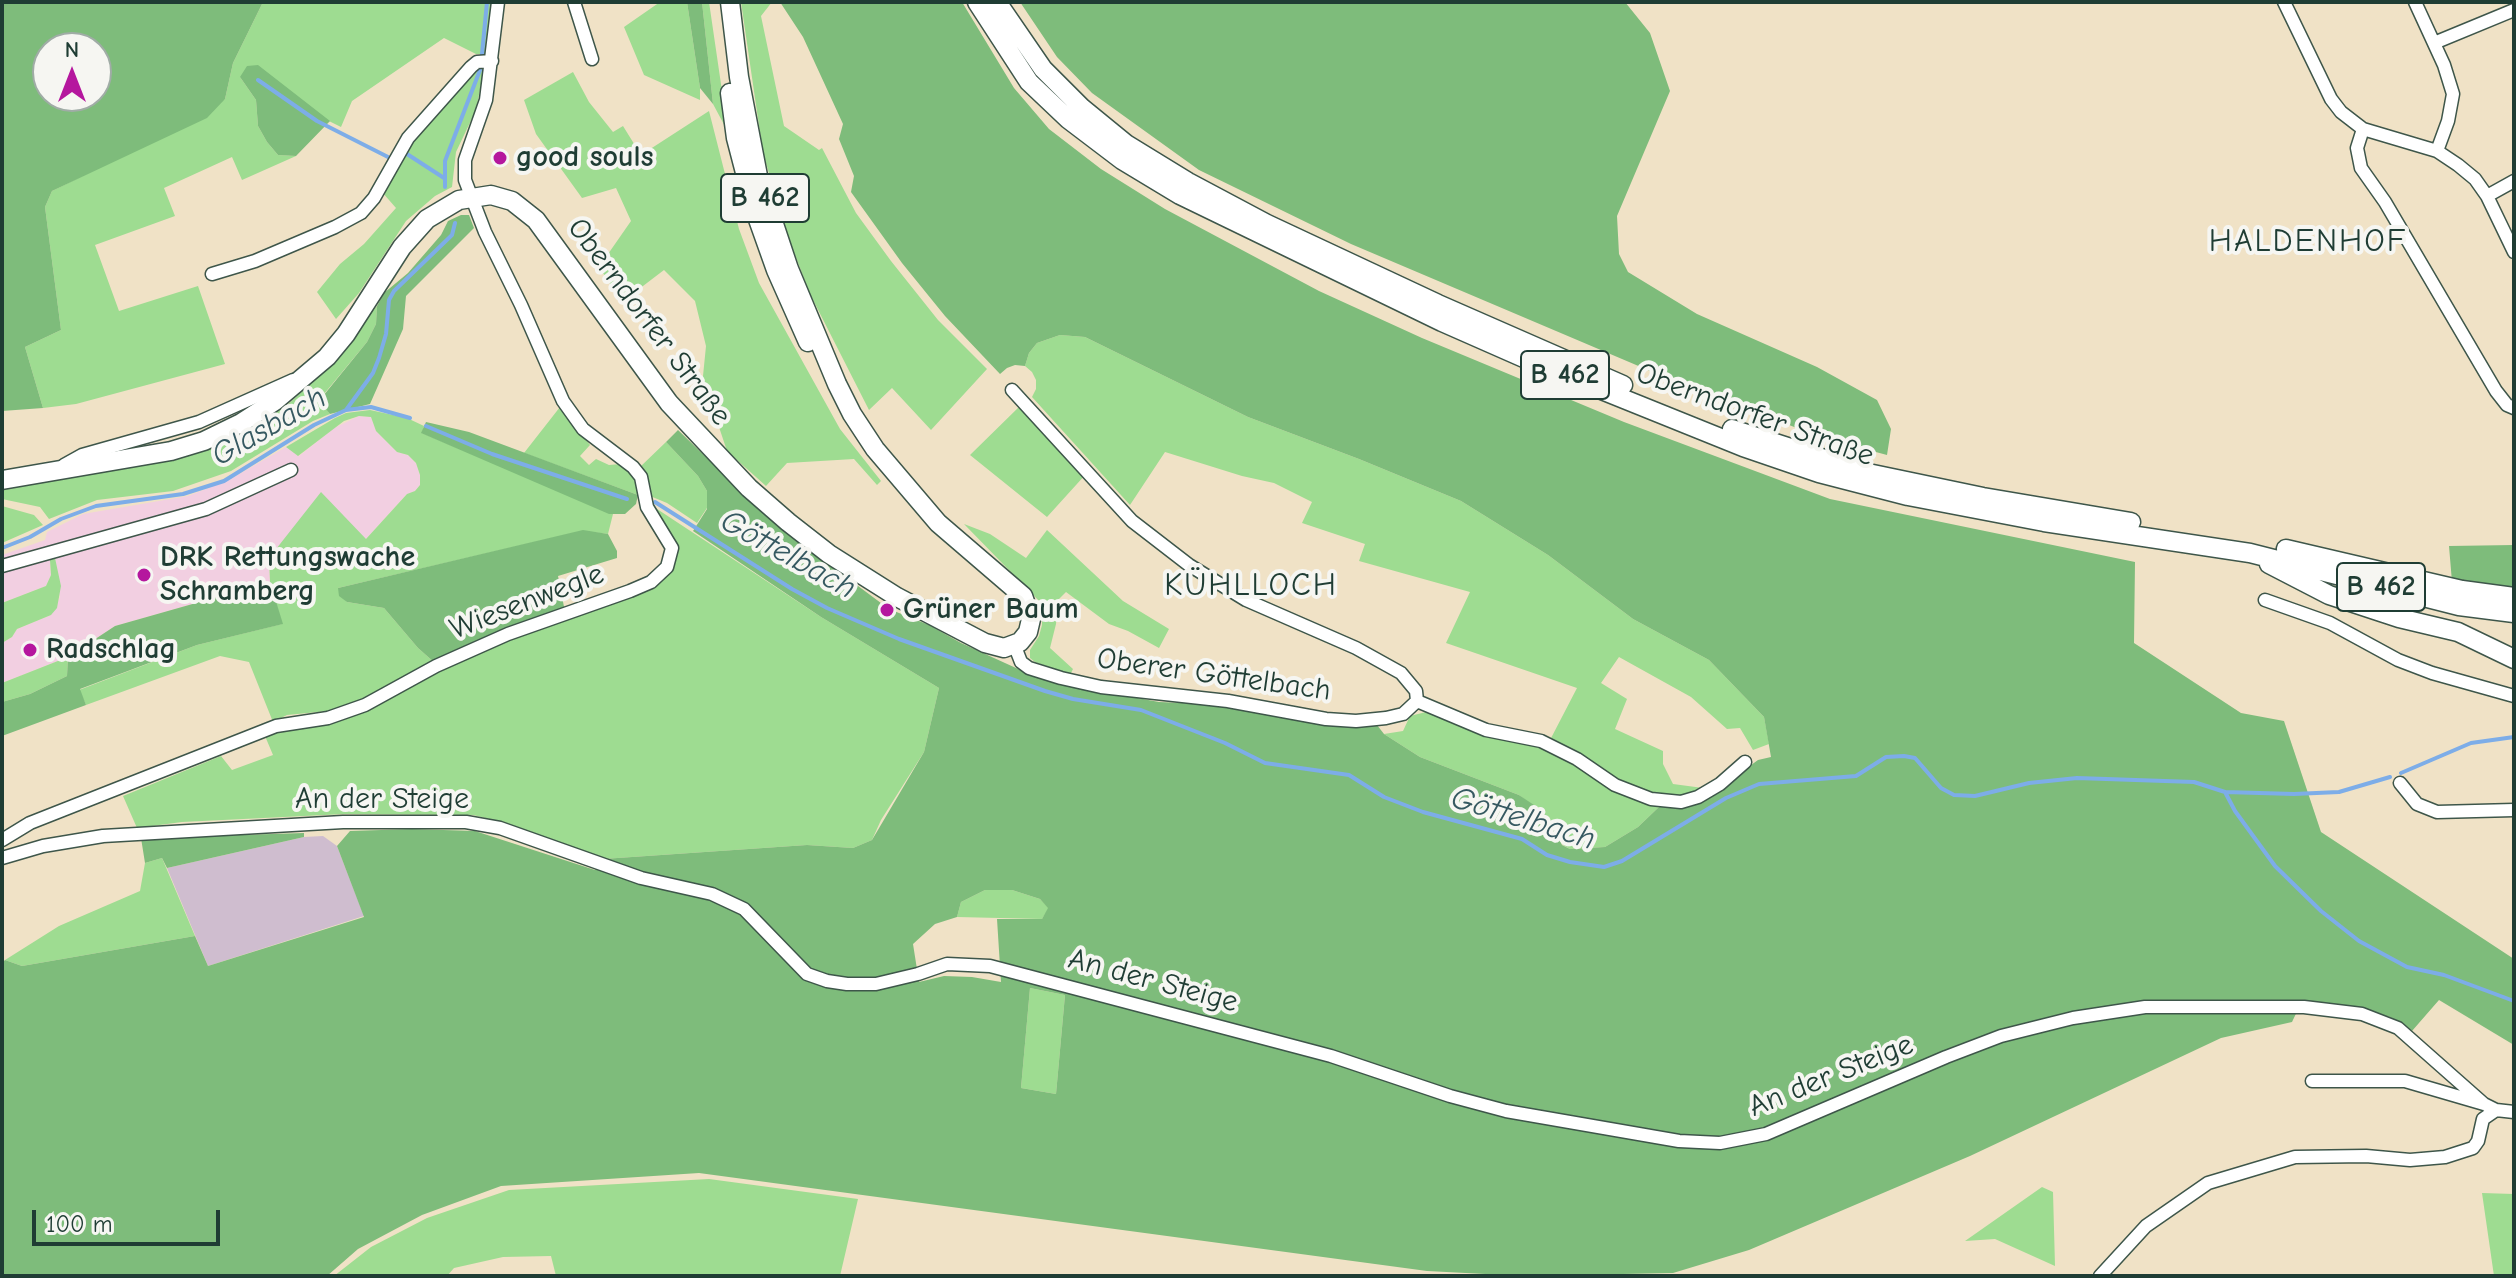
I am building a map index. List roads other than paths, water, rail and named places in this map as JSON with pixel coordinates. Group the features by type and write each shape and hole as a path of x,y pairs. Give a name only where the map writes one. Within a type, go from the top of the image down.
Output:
{"main road":[{"name":"B 462","path":"718,2 736,138 755,211 797,319 814,354 837,384 875,449 938,523 1027,602 1030,627 1024,638 1014,644"},
{"name":"B 462","path":"730,2 739,77 758,176 789,269 837,384"},
{"name":"Oberndorfer Straße","path":"977,2 1029,82 1068,119 1122,160 1180,195 1262,236 1528,360 1743,447 1863,485 1985,512 2251,547"},
{"name":"Oberndorfer Straße","path":"997,2 1043,69 1082,108 1126,144 1188,182 1267,224 1544,352 1748,435 1868,473 2251,547"},
{"name":"Oberndorfer Straße","path":"471,197 503,197 536,220 669,403 749,488 788,522 829,554 926,613 985,643 1004,648 1014,644"},
{"path":"2,480 171,451 204,441 241,423 311,372 346,334 422,223 441,209 471,197"},
{"name":"B 462","path":"2251,547 2462,590 2514,597"},
{"name":"B 462","path":"2251,547 2459,606 2514,613"},
{"path":"2251,547 2329,595 2399,618 2458,632 2514,659"}],"street":[{"name":"Wiesenwegle","path":"2,840 30,823 276,726 328,718 365,705 436,666 508,634 651,582 667,567 672,548 647,507 641,477 633,467 583,429 563,401 465,180 465,160 486,100 498,2"},
{"path":"574,2 592,59"},
{"path":"2284,2 2331,99 2350,120 2363,129 2437,151 2458,165 2475,179 2487,196 2514,252"},
{"path":"2415,2 2450,79 2453,94 2448,121 2437,151"},
{"path":"2434,43 2514,10"},
{"path":"212,274 299,243 361,213 374,198 408,138 471,67 477,62 492,61"},
{"path":"2363,129 2357,148 2361,168 2385,202 2496,391 2504,402 2514,408"},
{"path":"2487,196 2514,181"},
{"name":"Oberer Göttelbach","path":"1012,390 1132,521 1189,565 1246,600 1356,648 1401,673 1416,691 1417,701 1403,714 1386,718 1356,721 1326,719 1228,701 1126,690 1061,678 1029,668 1021,662 1014,644"},
{"path":"2,566 206,509 291,470"},
{"path":"2265,600 2330,623 2398,660 2514,696"},
{"path":"1417,701 1486,730 1541,741 1577,759 1615,785 1651,799 1681,802 1698,797 1720,784 1745,762"},
{"path":"2400,783 2417,804 2437,812 2514,810"},
{"name":"An der Steige","path":"2,858 43,846 103,836 343,822 466,822 500,828 641,878 712,894 744,909 807,974 827,981 876,984 918,974 932,967 973,963 1037,977 1331,1056 1450,1096 1506,1111 1666,1139 1720,1143 1766,1134 2001,1036 2073,1018 2145,1007 2304,1007 2362,1014 2398,1028 2484,1104"},
{"path":"2312,1081 2405,1081 2496,1110 2514,1112"},
{"path":"2100,1276 2146,1226 2208,1183 2295,1157 2366,1156 2410,1160 2445,1157 2473,1148 2478,1141 2483,1119 2496,1110"}],"waterway":[{"name":"Glasbach","path":"482,54 487,2"},
{"name":"Glasbach","path":"445,187 445,161 480,70"},
{"path":"258,80 317,121 388,157"},
{"path":"407,154 444,178"},
{"name":"Glasbach","path":"2,548 30,537 61,519 96,506 183,494 224,481 314,425 346,410 373,373 386,334 389,300 394,291 452,235 455,223"},
{"name":"Göttelbach","path":"346,410 371,407 410,418"},
{"name":"Göttelbach","path":"426,426 492,454 627,499"},
{"name":"Göttelbach","path":"655,502 792,589 899,639 1045,691 1073,699 1141,710 1225,743 1265,763 1349,775 1384,797 1423,812 1522,839 1547,855 1570,862 1604,867 1622,861 1726,798 1759,784 1856,776 1886,757 1915,758 1941,788 1954,795 1975,796 2029,783 2077,778 2194,782 2225,792 2275,866 2321,911 2359,941 2407,967 2444,975 2514,1001"},
{"path":"2401,773 2471,743 2514,737"},
{"path":"2225,792 2339,792 2390,777"}],"place":[{"name":"good souls","path":"500,158"},
{"name":"DRK Rettungswache Schramberg","path":"144,575"},
{"name":"Grüner Baum","path":"887,610"},
{"name":"Radschlag","path":"30,650"}],"district":[{"name":"HALDENHOF","path":"2308,242"},
{"name":"KÜHLLOCH","path":"1251,586"}]}
